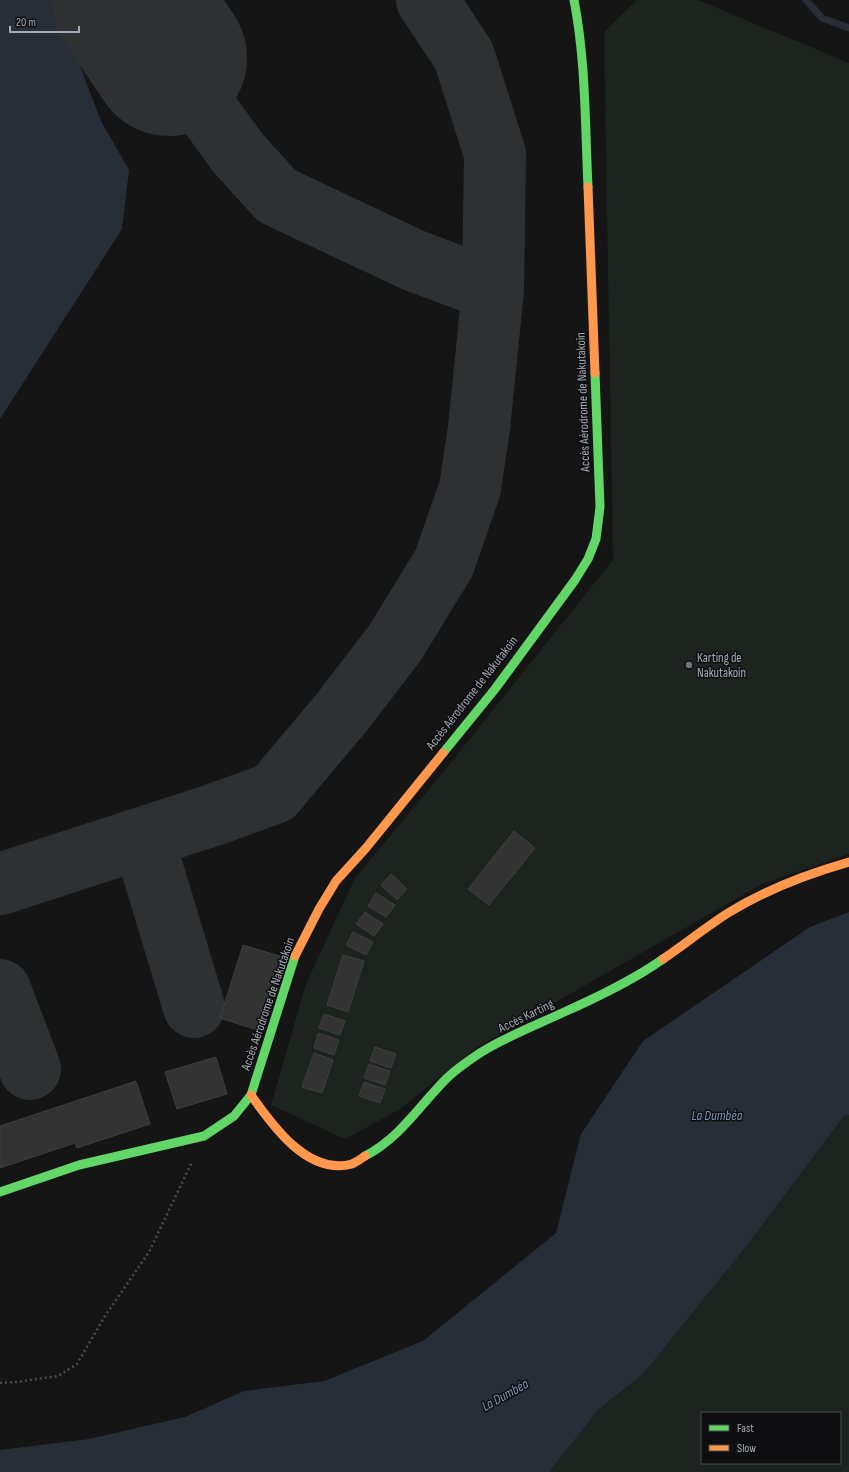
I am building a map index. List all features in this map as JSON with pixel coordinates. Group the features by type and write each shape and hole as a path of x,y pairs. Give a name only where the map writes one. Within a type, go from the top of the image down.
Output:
{"street":[{"name":"Accès Aérodrome de Nakutakoin","path":"0,1192 79,1166 204,1136 234,1116 251,1095 295,956 318,909 336,881 366,848 499,682 575,580 588,559 596,539 600,506 588,182 580,32 574,0"},
{"name":"Accès Karting","path":"251,1095 268,1119 295,1147 311,1159 331,1166 351,1164 372,1154 399,1133 430,1096 449,1077 463,1064 481,1053 521,1032 591,1000 654,966 724,916 754,898 821,870 849,862"}],"path":[{"path":"0,1383 58,1376 77,1364 105,1316 149,1252 204,1136"}],"shaded area":[{"name":"Karting de Nakutakoin","path":"637,0 698,0 849,63 849,854 762,884 476,1048 400,1109 345,1139 271,1105 306,984 355,878 445,770 613,560 604,32"},
{"path":"849,1115 849,1472 549,1472 598,1410 643,1374 745,1248 844,1116"}],"water":[{"path":"0,0 55,0 101,121 129,170 122,229 0,419"},
{"name":"La Dumbéa","path":"849,912 849,1115 844,1116 745,1248 643,1374 598,1410 549,1472 0,1472 0,1450 89,1439 185,1417 244,1391 324,1381 423,1341 556,1233 581,1134 643,1041 810,927"}],"building":[{"path":"514,831 535,848 489,905 468,889"},
{"path":"391,874 407,889 397,900 381,885"},
{"path":"376,893 395,905 386,917 368,906"},
{"path":"365,912 383,924 374,936 356,924"},
{"path":"353,932 373,942 366,955 346,945"},
{"path":"243,945 283,957 260,1031 220,1018"},
{"path":"343,955 364,961 348,1012 327,1005"},
{"path":"324,1014 345,1021 340,1035 319,1028"},
{"path":"318,1033 339,1040 334,1055 314,1048"},
{"path":"375,1047 396,1054 391,1068 370,1061"},
{"path":"314,1053 333,1060 322,1093 302,1087"},
{"path":"216,1057 227,1094 177,1109 165,1072"},
{"path":"369,1064 390,1071 385,1085 364,1078"},
{"path":"136,1081 150,1124 77,1148 75,1143 0,1168 0,1126"},
{"path":"364,1082 385,1089 380,1103 359,1096"}],"waterway":[{"path":"806,0 822,18 849,28"}],"taxiway":[{"path":"427,0 464,56 495,154 493,290"},
{"path":"0,884 213,815 274,793 342,712 395,643 444,563 470,488 479,428 493,290 413,260 277,196 238,153 169,58"},
{"path":"143,838 194,1007"},
{"path":"0,990 30,1069"}],"runway":[{"path":"130,0 169,58"}],"traffic: fast":[{"path":"574,0 583,70 588,187"},
{"path":"443,753 495,689 575,580 588,559 596,539 600,507 595,373"},
{"path":"0,1192 79,1165 204,1136 234,1116 251,1095 295,956"},
{"path":"365,1156 389,1140 446,1079 458,1068 480,1053 510,1037 614,989 663,959"}],"traffic: slow":[{"path":"588,187 595,373"},
{"path":"295,956 319,909 336,881 366,848 443,753"},
{"path":"663,959 720,918 757,897 802,877 849,862"},
{"path":"251,1095 269,1120 293,1145 306,1155 321,1162 336,1166 352,1164 365,1156"}],"place":[{"name":"Karting de Nakutakoin","path":"689,665"}]}
